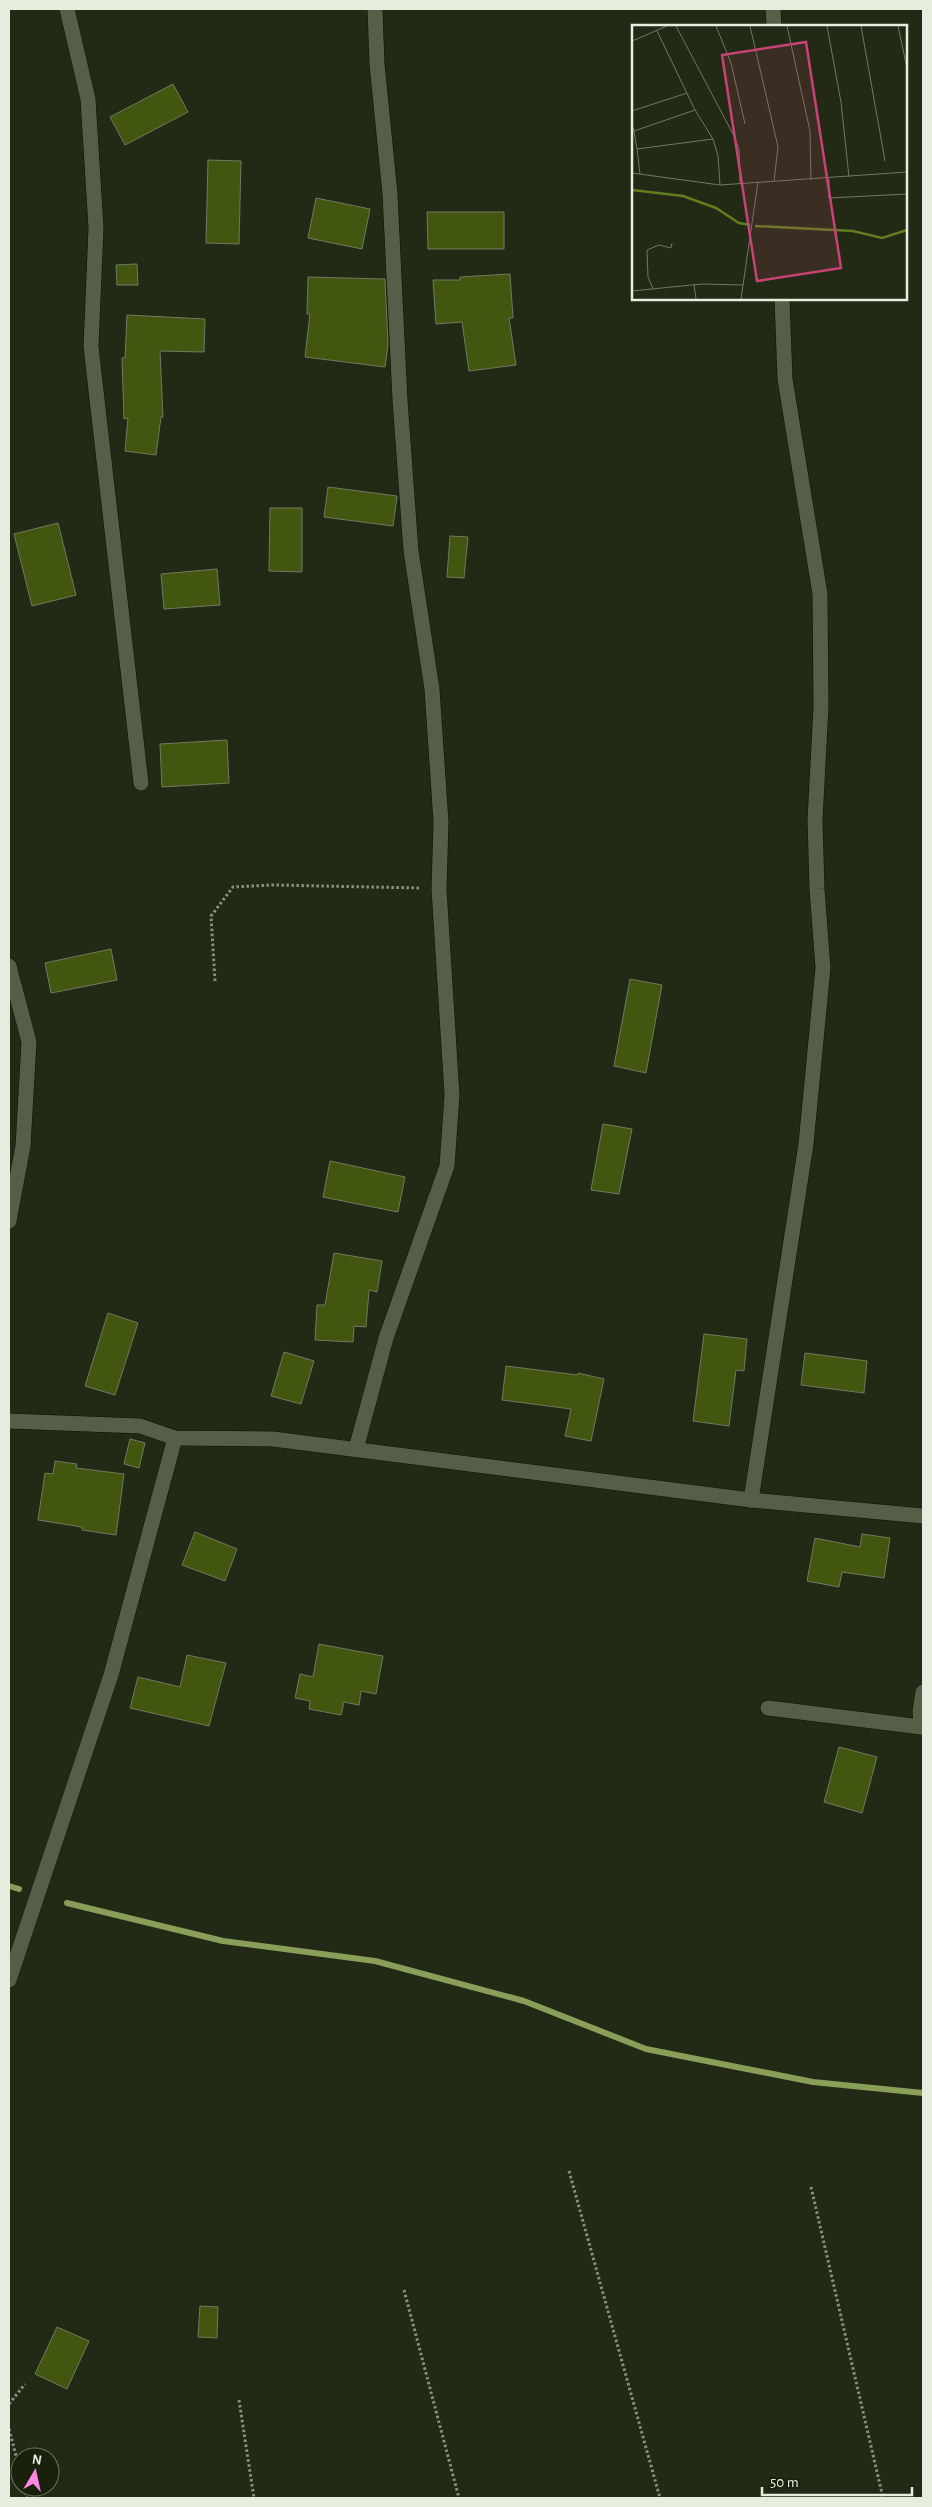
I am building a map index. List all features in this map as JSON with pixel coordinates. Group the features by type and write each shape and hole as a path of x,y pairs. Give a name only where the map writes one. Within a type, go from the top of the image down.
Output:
{"street":[{"path":"67,9 88,99 96,228 91,347 141,783"},
{"path":"356,1449 386,1338 447,1166 452,1095 440,889 441,822 432,689 411,551 400,400 390,194 377,64 375,9"},
{"path":"773,9 774,25"},
{"path":"751,1500 806,1144 823,968 817,889 816,820 821,707 820,594 785,379 782,300"},
{"path":"9,966 29,1042 23,1146 9,1222"},
{"path":"9,1421 140,1426 175,1438 273,1439 751,1500 923,1516"},
{"path":"9,1980 111,1675 175,1438"},
{"path":"768,1708 922,1727 920,1711 923,1692"}],"path":[{"path":"215,981 211,916 233,887 273,885 440,889"},
{"path":"569,2171 660,2498"},
{"path":"811,2188 883,2498"},
{"path":"404,2290 459,2498"},
{"path":"9,2404 25,2384"},
{"path":"239,2400 254,2498"},
{"path":"9,2428 14,2447"}],"building":[{"path":"173,84 188,112 125,145 110,117"},
{"path":"208,160 241,161 239,244 206,243"},
{"path":"316,198 370,209 362,249 308,238"},
{"path":"427,212 504,212 504,249 428,249"},
{"path":"137,264 138,285 117,285 116,265"},
{"path":"510,274 513,318 509,318 516,365 469,371 462,322 436,324 433,280 460,280 460,277"},
{"path":"308,277 385,279 388,345 385,367 305,357 310,314 307,314"},
{"path":"127,315 205,319 204,352 160,351 163,417 161,417 156,455 125,451 128,418 124,419 122,358 125,358"},
{"path":"328,487 397,496 393,526 324,517"},
{"path":"270,508 302,508 302,572 269,571"},
{"path":"58,523 76,595 32,606 14,534"},
{"path":"450,536 468,537 464,578 447,577"},
{"path":"217,569 220,605 164,609 161,574"},
{"path":"227,740 229,783 162,787 160,744"},
{"path":"111,949 117,980 51,993 45,963"},
{"path":"630,979 662,985 646,1073 614,1066"},
{"path":"603,1124 632,1129 619,1194 591,1190"},
{"path":"330,1161 405,1177 398,1212 323,1197"},
{"path":"334,1253 382,1261 377,1292 369,1290 366,1327 354,1326 353,1342 315,1340 317,1305 325,1305"},
{"path":"108,1313 138,1323 115,1395 85,1386"},
{"path":"704,1334 747,1339 744,1371 736,1370 729,1426 693,1421"},
{"path":"284,1352 314,1361 301,1404 271,1396"},
{"path":"805,1353 867,1361 864,1393 801,1385"},
{"path":"506,1366 578,1375 578,1373 604,1379 591,1441 565,1436 571,1409 502,1400"},
{"path":"130,1439 145,1443 139,1468 124,1464"},
{"path":"55,1461 77,1464 76,1468 124,1474 116,1535 82,1530 82,1527 38,1520 45,1473 53,1474"},
{"path":"195,1532 237,1549 225,1581 182,1565"},
{"path":"862,1534 890,1538 884,1578 842,1572 839,1587 807,1581 815,1538 860,1547"},
{"path":"319,1644 383,1656 376,1694 361,1691 359,1705 344,1702 341,1715 309,1709 310,1701 295,1698 300,1674 313,1677"},
{"path":"187,1655 226,1663 209,1726 130,1708 138,1677 180,1687"},
{"path":"839,1747 877,1757 862,1813 824,1802"},
{"path":"200,2306 218,2307 217,2338 198,2337"},
{"path":"57,2327 89,2341 67,2389 35,2374"}],"waterway":[{"path":"9,1886 19,1889"},
{"path":"67,1903 223,1941 375,1961 524,2001 646,2049 813,2082 923,2093"}]}
